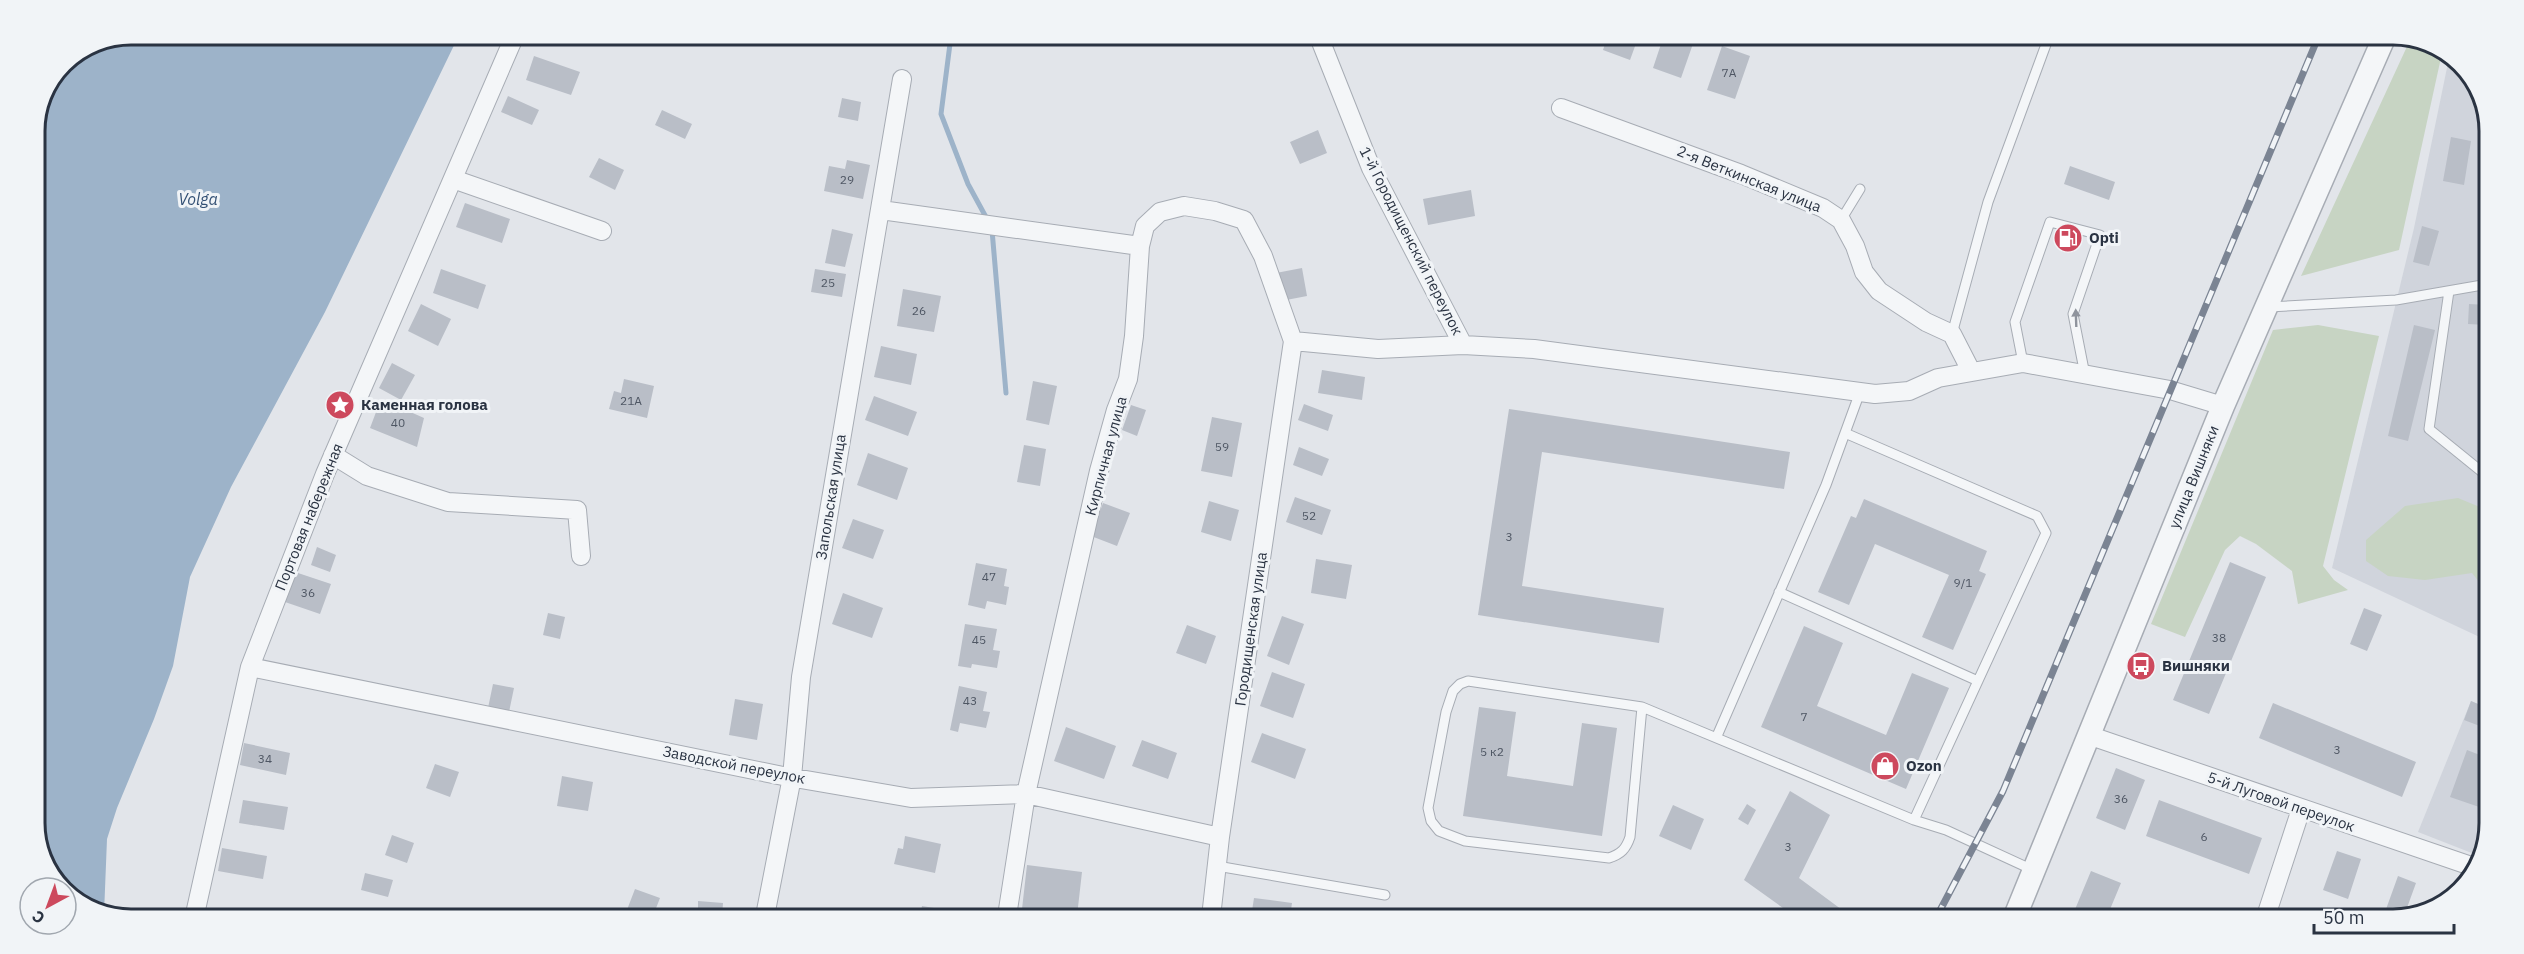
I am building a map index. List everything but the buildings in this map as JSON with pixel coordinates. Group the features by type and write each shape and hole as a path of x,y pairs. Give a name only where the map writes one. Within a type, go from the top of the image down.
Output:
{"street":[{"name":"Портовая набережная","path":"196,909 250,667 333,455 511,45"},
{"name":"1-й Городищенский переулок","path":"1321,45 1371,168 1463,345"},
{"name":"улица Вишняки","path":"2018,909 2223,406 2381,45"},
{"name":"Запольская улица","path":"766,909 792,777 801,677 902,79"},
{"name":"2-я Веткинская улица","path":"1562,108 1741,174 1823,208 1841,220"},
{"path":"453,179 602,231"},
{"name":"Кирпичная улица","path":"1008,909 1026,794 1099,471 1116,410 1128,380 1134,336 1140,246 1145,226 1160,212 1184,206 1215,211 1244,220 1263,256 1293,341"},
{"path":"881,210 1140,246"},
{"path":"1841,220 1855,246 1864,272 1879,291 1926,322 1952,334 1971,371"},
{"path":"1293,341 1378,349 1463,345 1534,349 1875,394 1909,391 1938,378 2023,363 2170,390 2223,406"},
{"name":"Городищенская улица","path":"1212,909 1220,837 1293,341"},
{"path":"333,455 368,477 448,502 577,510 582,556"},
{"name":"Заводской переулок","path":"250,667 792,777 911,798 1026,794 1220,837"},
{"name":"5-й Луговой переулок","path":"2088,735 2468,865"},
{"path":"2268,909 2301,809"}],"lane":[{"path":"1952,334 1988,202 2046,45"},
{"path":"1841,220 1860,189"},
{"path":"2023,363 2015,322 2050,222 2100,235 2073,314 2085,375"},
{"path":"2266,307 2396,300 2479,286"},
{"path":"2449,291 2429,429 2479,470"},
{"path":"1717,736 1826,485 1860,392"},
{"path":"1845,433 2037,516 2046,533 1914,820"},
{"path":"1779,592 1978,681"},
{"path":"1642,707 1630,837 1623,851 1617,855 1609,858 1465,841 1439,831 1431,821 1428,808 1446,712 1453,691 1460,684 1468,681 1642,707 1717,736 1914,820 1946,830 2033,870"},
{"path":"1217,866 1385,895"}],"shaded area":[{"path":"2448,65 2467,88 2476,109 2479,126 2479,637 2332,568 2414,228"},
{"path":"2471,701 2479,704 2479,823 2473,853 2418,832"}],"green space":[{"path":"2407,47 2431,54 2441,60 2399,250 2301,276"},
{"path":"2318,325 2379,336 2323,566 2334,580 2348,590 2298,604 2292,571 2256,544 2240,536 2225,550 2185,637 2151,624 2273,330"},
{"path":"2458,498 2479,507 2479,582 2472,573 2425,580 2388,576 2366,561 2366,540 2405,506"}],"water":[{"name":"Volga","path":"131,45 454,45 325,312 231,487 190,577 173,666 107,839 104,904 78,891 78,876 63,875 54,861 45,828 45,131 52,98 70,70 98,52 115,47"}],"waterway":[{"path":"950,45 941,114 968,184 987,219"},
{"path":"992,230 1006,393"}],"railway":[{"path":"1941,909 2003,791 2315,45"}],"place":[{"name":"Opti","path":"2068,238"},
{"name":"Каменная голова","path":"340,405"},
{"name":"Вишняки","path":"2141,666"},
{"name":"Ozon","path":"1885,766"}]}
